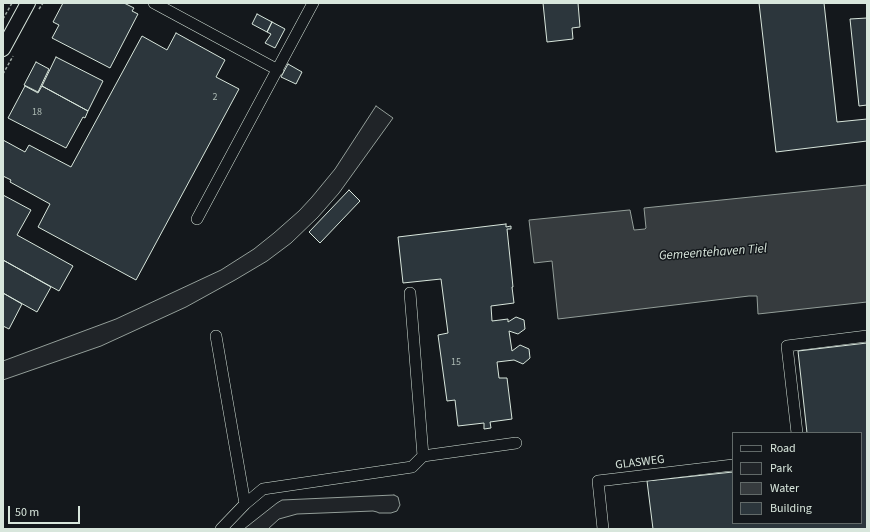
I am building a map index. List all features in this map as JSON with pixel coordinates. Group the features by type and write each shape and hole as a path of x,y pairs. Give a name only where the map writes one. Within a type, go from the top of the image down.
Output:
{"main road":[{"path":"3,49 28,3"}],"street":[{"path":"154,3 278,70"},
{"path":"197,219 313,3"},
{"path":"410,293 422,456"},
{"path":"216,336 245,504"},
{"path":"797,432 787,346 867,336"},
{"path":"221,529 245,504 264,489 412,467 422,456 516,443"},
{"name":"GLASWEG","path":"603,529 598,481 732,465"}],"path":[{"path":"3,19 12,3"}],"green space":[{"path":"376,106 393,118 339,193 318,217 291,243 267,261 186,307 101,346 3,380 3,361 116,319 221,270 254,249 299,211 312,197 335,169"},
{"path":"394,495 398,497 400,505 397,511 391,513 379,513 373,511 297,514 279,519 268,529 244,529 282,500"}],"water":[{"name":"Gemeentehaven Tiel","path":"867,185 867,302 758,314 757,296 749,296 558,319 552,261 534,263 529,220 630,210 634,230 645,229 644,208"}],"building":[{"path":"63,3 124,3 134,8 132,11 138,14 110,68 52,38 59,25 53,22"},
{"path":"543,3 578,3 580,27 572,28 573,39 547,42"},
{"path":"759,3 824,3 837,122 867,119 867,141 776,152"},
{"path":"257,14 272,22 267,32 252,24"},
{"path":"867,18 867,105 859,106 850,19"},
{"path":"272,22 285,29 275,48 265,43 271,34 267,32"},
{"path":"176,33 225,60 216,77 239,89 136,280 38,227 50,204 10,182 11,180 3,176 3,140 25,152 29,145 71,167 142,36 167,50"},
{"path":"56,57 103,81 88,111 42,86"},
{"path":"36,62 49,69 38,92 24,85"},
{"path":"288,64 302,72 296,84 281,77"},
{"path":"25,86 38,93 42,86 88,111 85,118 83,117 66,148 8,118"},
{"path":"349,190 360,201 320,243 309,232"},
{"path":"3,195 31,210 17,235 73,266 59,291 3,260"},
{"path":"506,224 506,227 511,226 511,229 507,229 514,303 491,306 492,321 508,319 508,322 516,317 524,320 525,329 518,334 509,331 512,351 520,345 529,349 530,358 523,364 514,360 497,362 499,378 507,378 512,419 490,422 491,428 484,429 484,423 458,426 455,400 447,401 438,335 448,333 441,279 403,283 398,237"},
{"path":"3,260 51,287 37,312 3,293"},
{"path":"3,293 22,304 9,329 3,326"},
{"path":"867,343 867,529 653,529 647,481 732,472 732,524 862,524 862,432 807,432 798,351"}]}
